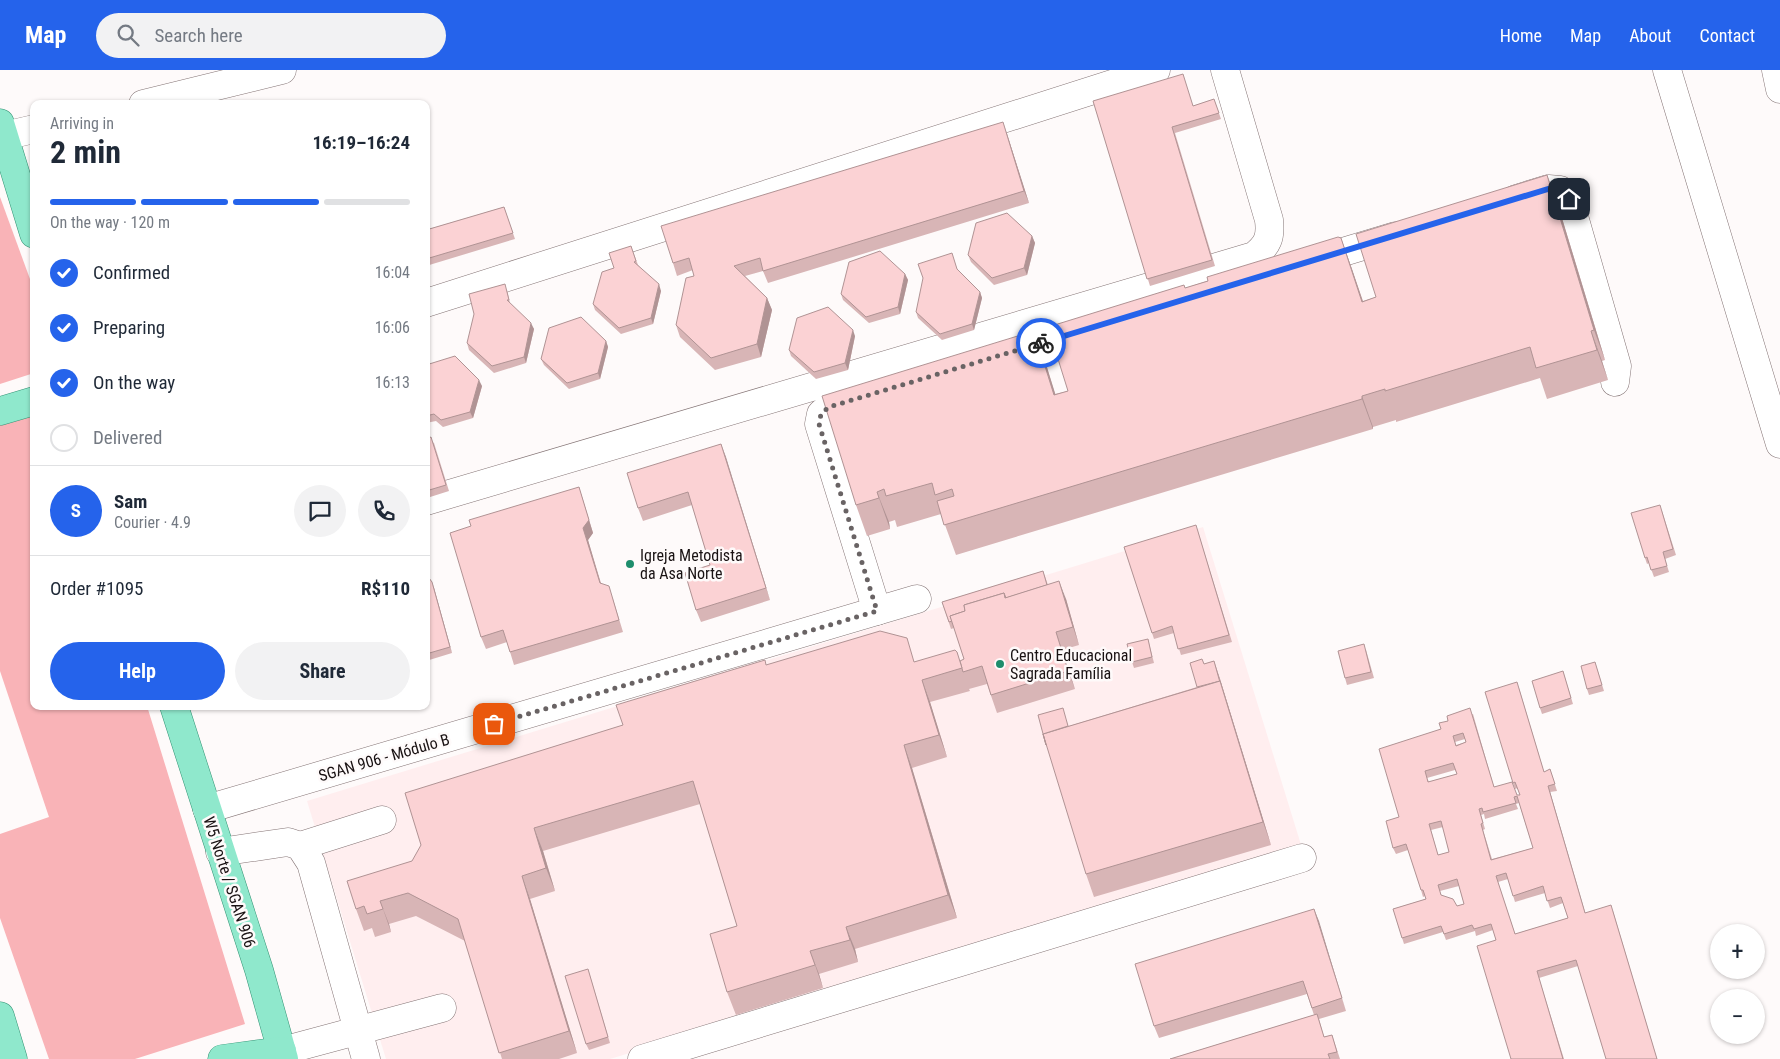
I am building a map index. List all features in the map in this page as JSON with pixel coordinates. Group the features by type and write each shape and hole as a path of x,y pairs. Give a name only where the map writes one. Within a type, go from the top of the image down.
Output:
{"main road":[{"path":"2,130 29,205"},
{"path":"0,411 30,402"},
{"name":"W5 Norte / SGAN 906","path":"175,710 283,1055"},
{"path":"0,1016 13,1059"},
{"path":"222,1059 283,1055"}],"street":[{"path":"159,100 282,70"},
{"path":"430,302 1156,70"},
{"path":"430,501 1254,256 1266,247 1270,233 1269,220 1225,70"},
{"path":"1666,70 1780,444"},
{"path":"1776,70 1780,89"},
{"path":"2,130 30,129"},
{"path":"1491,207 1548,189 1560,190 1569,199 1617,366 1615,382"},
{"path":"877,611 819,424 821,414 829,407 1424,227"},
{"name":"SGAN 906 - Módulo B","path":"207,809 916,600"},
{"path":"220,852 288,842 300,846 382,820"},
{"path":"300,846 311,863 366,1059"},
{"path":"642,1059 1302,858"},
{"path":"283,1055 358,1029 442,1008"}],"shaded area":[{"path":"0,197 30,279 30,374 0,384"},
{"path":"30,416 30,710 148,710 245,1024 135,1059 49,1059 0,918 0,834 49,817 0,671 0,424"},
{"name":"Centro Educacional Sagrada Família","path":"1203,527 1302,848 610,1059 386,1059 307,801"}],"building":[{"path":"1183,74 1193,106 1214,99 1219,113 1172,127 1212,260 1147,279 1093,101"},
{"path":"1003,122 1024,191 763,271 760,258 734,266 767,298 757,344 711,358 676,325 686,278 694,276 689,258 673,263 661,226"},
{"path":"1547,175 1594,330 1591,331 1597,350 1536,368 1530,347 1385,391 1385,389 1362,396 1362,399 944,525 937,501 954,496 952,489 935,495 932,483 886,496 884,489 877,492 879,498 856,505 822,396 1034,331 1054,395 1068,391 1048,327 1184,285 1185,288 1208,281 1207,277 1338,237 1341,238 1362,302 1376,297 1356,234"},
{"path":"504,207 513,233 430,258 430,229"},
{"path":"1007,213 1032,236 1024,268 992,278 968,255 976,223"},
{"path":"631,246 636,261 634,262 659,284 651,318 619,328 593,304 602,272 614,268 609,253"},
{"path":"880,251 905,274 898,307 866,317 841,294 849,262"},
{"path":"952,253 957,269 980,292 972,324 940,334 916,312 923,278 918,264"},
{"path":"505,284 509,300 507,300 531,323 524,357 492,366 467,343 474,314 469,294"},
{"path":"828,307 853,330 845,363 814,372 789,350 797,318"},
{"path":"581,317 606,341 598,373 567,383 541,359 549,328"},
{"path":"455,356 479,380 470,412 441,420 434,414 430,415 430,364"},
{"path":"430,437 446,485 430,490"},
{"path":"721,444 766,588 696,610 685,573 710,565 688,492 638,508 627,473"},
{"path":"579,487 589,520 583,528 600,583 609,586 619,620 510,652 503,630 481,637 450,533 471,526 469,520"},
{"path":"1660,505 1673,549 1663,552 1667,566 1651,570 1647,557 1645,558 1631,513"},
{"path":"1196,525 1229,635 1178,649 1172,626 1152,633 1124,547"},
{"path":"1043,571 1047,585 1006,598 1004,593 964,605 965,611 950,616 952,621 949,622 942,602"},
{"path":"430,579 432,582 450,647 430,653"},
{"path":"1059,581 1073,627 1056,632 1068,671 991,695 982,666 963,672 960,661 964,659 950,616 965,611 964,605 1004,593 1005,598"},
{"path":"880,631 907,638 914,662 955,650 962,668 922,680 939,735 904,745 948,895 846,927 850,940 810,951 815,965 727,992 710,934 737,926 693,781 534,828 546,868 522,876 569,1031 499,1053 458,919 408,893 380,901 383,909 367,914 364,906 356,909 347,881 412,861 421,845 405,793 623,725 616,705 765,660 766,665"},
{"path":"1148,639 1152,657 1132,662 1127,644"},
{"path":"1364,644 1371,672 1345,678 1338,651"},
{"path":"1202,659 1204,664 1214,661 1220,681 1197,687 1190,663"},
{"path":"1595,662 1602,685 1587,689 1581,666"},
{"path":"1563,671 1571,698 1540,708 1532,681"},
{"path":"1220,681 1263,822 1086,874 1043,734"},
{"path":"1517,682 1544,772 1550,769 1555,784 1548,786 1585,913 1611,905 1657,1059 1606,1059 1576,960 1537,971 1563,1059 1511,1059 1477,946 1496,940 1491,924 1474,929 1472,925 1444,934 1441,926 1402,938 1393,909 1426,899 1423,890 1421,890 1406,844 1393,848 1386,821 1399,817 1379,749 1441,729 1439,723 1448,721 1447,716 1470,708 1494,787 1512,782 1517,795 1520,795 1515,782 1513,783 1485,692","holes":["1463,733 1466,742 1456,746 1453,736","1453,763 1457,774 1428,782 1425,771","1517,796 1533,848 1491,860 1479,809 1482,808 1483,812 1516,803 1514,797","1441,821 1449,852 1438,855 1429,824","1506,873 1513,896 1543,886 1547,901 1561,897 1568,918 1515,934 1496,876","1457,879 1464,904 1457,906 1453,899 1441,895 1438,885"]},
{"path":"1063,708 1068,726 1043,734 1038,715"},
{"path":"1314,909 1342,998 1312,1008 1303,981 1154,1026 1135,964"},
{"path":"588,969 608,1037 586,1044 565,976"},
{"path":"1317,1014 1324,1037 1332,1035 1337,1052 1328,1054 1330,1059 1170,1059"}],"way so far":[{"path":"494,724 877,611 819,424 821,414 829,407 1041,343"}],"place":[{"name":"Igreja Metodista da Asa Norte","path":"630,564"},
{"name":"Centro Educacional Sagrada Família","path":"1000,664"}],"route":[{"path":"1041,343 1548,189 1560,190 1569,199"}]}
